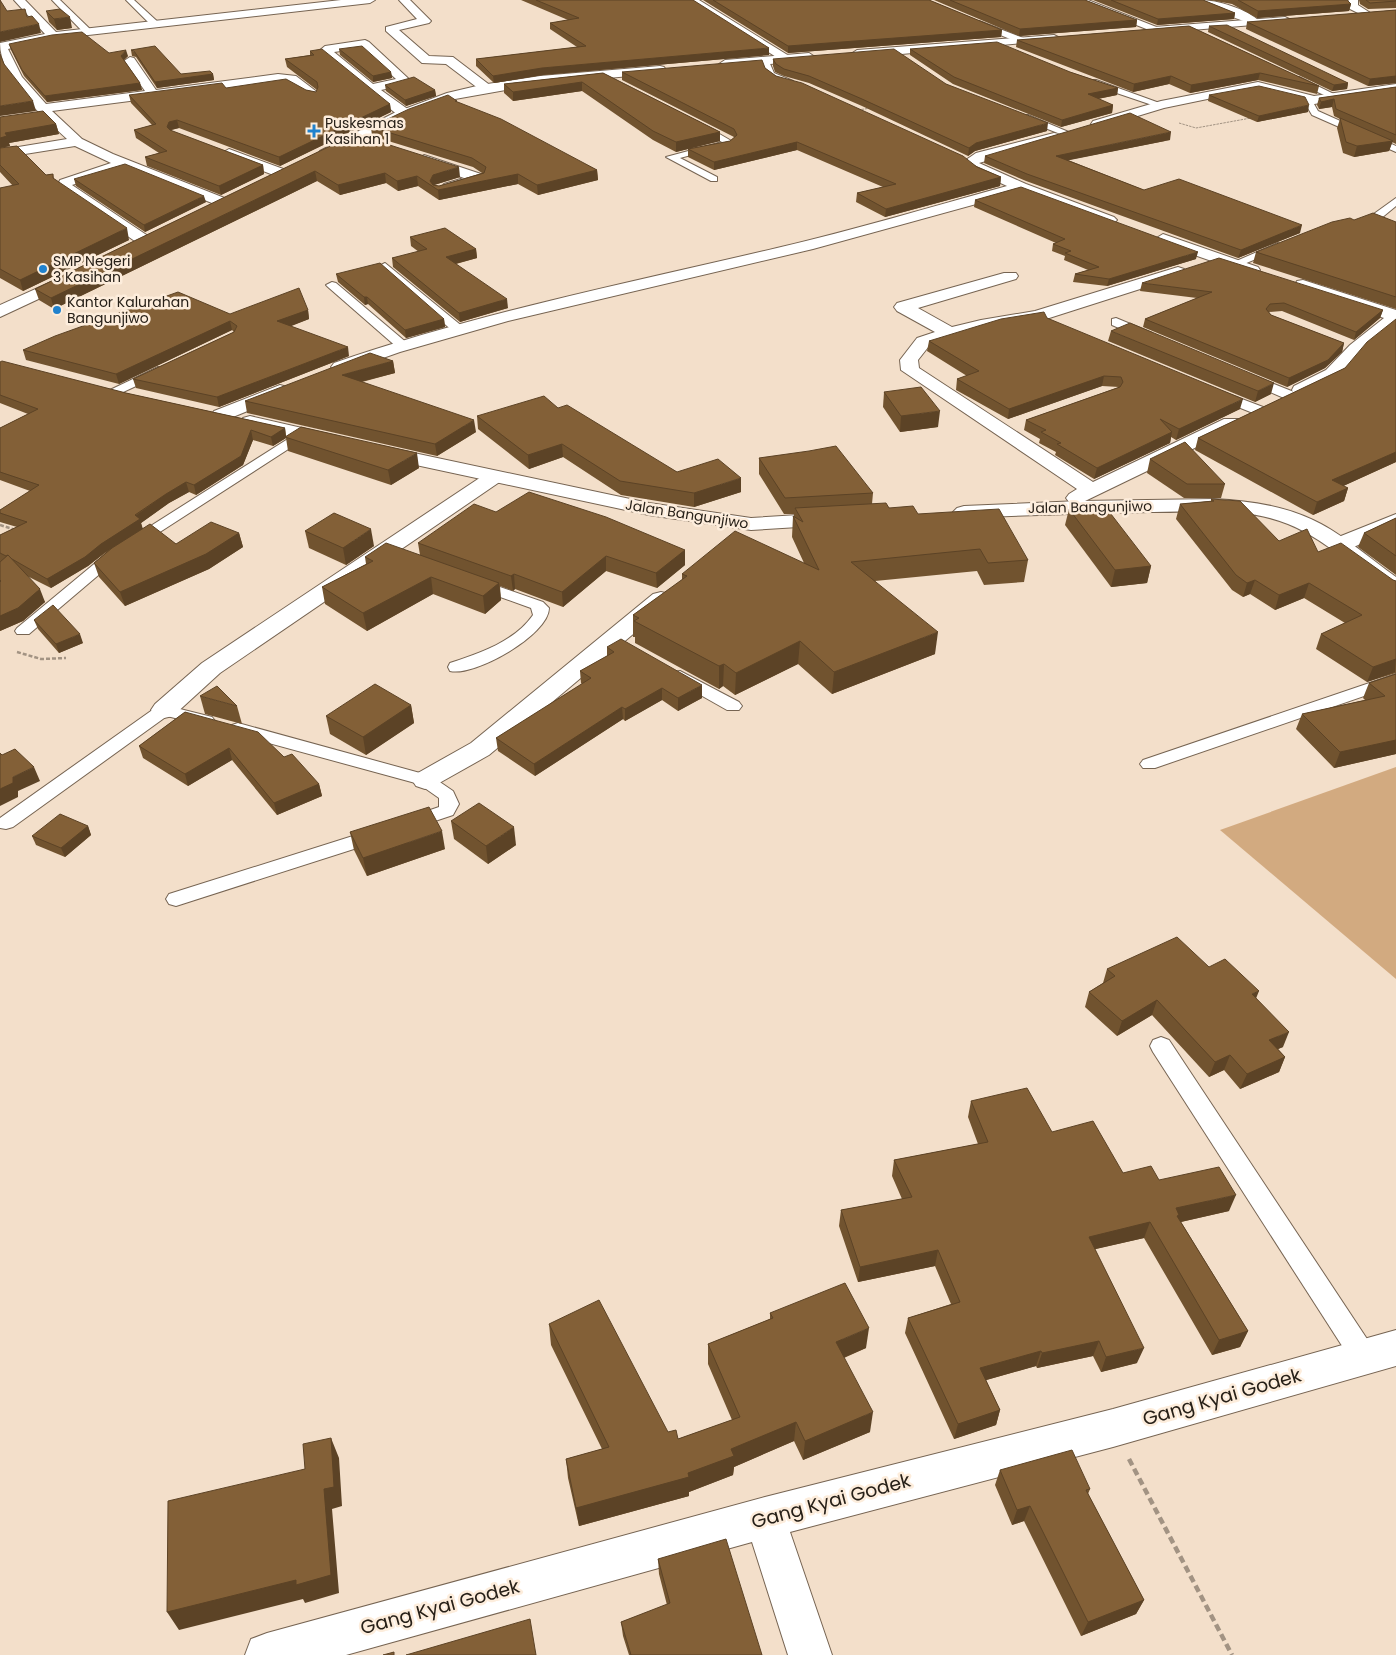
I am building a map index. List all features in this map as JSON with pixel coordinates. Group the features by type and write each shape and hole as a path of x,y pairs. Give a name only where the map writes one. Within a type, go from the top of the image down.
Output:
{"street":[{"path":"19,0 53,36"},
{"path":"254,0 264,12"},
{"path":"205,211 226,200 125,163 77,142 46,112 17,78 2,49 4,46 53,36 370,0"},
{"path":"404,0 426,21 390,29 426,60 449,60 487,89"},
{"path":"691,0 788,59"},
{"path":"1078,0 1158,30"},
{"path":"1348,16 1371,14 1352,6 1353,0"},
{"path":"1204,2 1236,13 1254,22"},
{"path":"1129,32 1301,19"},
{"path":"1225,24 1252,37"},
{"path":"846,54 1072,37"},
{"path":"371,88 405,80 365,44 325,50 371,88 404,113"},
{"path":"708,66 826,56"},
{"path":"130,61 153,94"},
{"path":"314,158 404,113 462,94 487,89 602,75 672,69"},
{"path":"30,118 46,112 153,94 284,78 292,79 312,95"},
{"path":"1349,84 1366,92"},
{"path":"1119,223 1022,187 978,168 966,160 1066,134 1160,106 1246,87 1258,86 1314,100 1396,88"},
{"path":"356,137 374,143"},
{"path":"0,154 77,142"},
{"path":"215,148 285,172 264,182"},
{"path":"412,155 480,178 440,190"},
{"path":"125,163 70,181 64,187 149,239 128,250"},
{"path":"326,372 403,346 570,299 792,250 1022,187"},
{"path":"1146,233 1266,275"},
{"path":"1092,490 910,370 909,360 922,342 950,333 981,325 1038,316 1226,262"},
{"path":"0,312 85,270"},
{"path":"950,333 903,307 1010,276"},
{"path":"1285,280 1351,299 1396,316"},
{"path":"1062,506 1333,374 1347,346 1396,316"},
{"name":"Jalan Bangunjiwo","path":"291,386 212,413 494,477 649,509 751,524 850,518"},
{"path":"106,388 148,398"},
{"path":"1000,430 1018,423"},
{"path":"164,710 211,668 393,554 494,477"},
{"name":"Jalan Bangunjiwo","path":"940,513 1062,506 1226,506 1266,510 1304,522 1339,545 1396,588"},
{"path":"1339,545 1396,520"},
{"path":"728,543 751,524"},
{"path":"425,780 480,749 622,643 675,587"},
{"name":"Gang Kyai Godek","path":"266,1655 765,1518 1113,1428 1380,1353"},
{"path":"765,1518 810,1655"}],"lane":[{"path":"56,0 88,32"},
{"path":"130,0 156,25"},
{"path":"967,18 1023,41"},
{"path":"1186,27 1202,35"},
{"path":"996,43 1014,52"},
{"path":"894,51 910,62"},
{"path":"765,61 770,74 774,77 797,84"},
{"path":"1284,73 1336,97"},
{"path":"602,75 617,83"},
{"path":"1081,78 1160,106"},
{"path":"1314,100 1309,103 1315,112 1396,149"},
{"path":"1016,114 1066,134"},
{"path":"689,120 730,143 671,156 714,179"},
{"path":"1345,224 1375,218 1396,200"},
{"path":"1226,262 1285,243"},
{"path":"385,266 459,330"},
{"path":"332,285 403,346"},
{"path":"1116,322 1161,341"},
{"path":"106,388 169,366"},
{"path":"1234,372 1289,396"},
{"path":"1204,388 1258,410"},
{"path":"23,630 110,558 302,434"},
{"path":"456,667 486,657 506,647 542,615 541,608 537,605 465,579"},
{"path":"665,667 732,706"},
{"path":"1149,764 1396,679"},
{"path":"6,823 164,710 425,780 447,796 450,804 446,811 176,899"},
{"path":"1161,1046 1380,1353"}],"path":[{"path":"1160,106 1160,114 1196,128 1259,116"},
{"path":"858,110 877,107"},
{"path":"0,526 22,531"},
{"path":"10,649 40,659 66,658"},
{"path":"1113,1428 1232,1655"}],"shaded area":[{"path":"1396,767 1396,979 1220,830"}],"building":[{"path":"0,0 7,11 25,9 27,17 32,16 39,24 0,32"},
{"path":"536,0 693,0 769,48 542,68 493,76 476,59 586,46 550,23 579,18"},
{"path":"713,0 929,0 1002,30 788,46"},
{"path":"950,0 1085,0 1137,20 1020,29"},
{"path":"1111,0 1203,0 1235,13 1158,19"},
{"path":"1238,0 1348,0 1351,4 1258,11"},
{"path":"1366,0 1396,0 1396,1 1370,3"},
{"path":"60,9 70,17 54,19 46,11"},
{"path":"1396,10 1396,76 1370,79 1247,22"},
{"path":"1227,25 1348,83 1334,85 1209,26"},
{"path":"1189,26 1319,86 1260,73 1191,85 1171,76 1134,84 1017,40"},
{"path":"82,32 109,53 126,50 121,56 140,83 45,96 22,70 9,44 52,35"},
{"path":"997,42 1070,72 1118,88 1088,94 1113,105 1062,120 954,77 910,49"},
{"path":"155,46 181,74 210,71 213,74 155,82 134,51 131,50"},
{"path":"362,46 391,72 373,76 339,49"},
{"path":"322,49 390,104 279,157 177,120 169,122 167,127 170,130 263,165 219,186 145,157 167,151 134,130 156,124 129,95 222,83 226,88 286,79 306,90 316,92 317,82 285,59 314,55 310,51"},
{"path":"894,49 946,84 1048,123 976,143 969,148 809,76 784,69 776,64 773,59"},
{"path":"0,54 4,64 33,101 0,106"},
{"path":"762,60 765,68 776,76 802,83 963,156 977,167 1001,177 886,209 857,193 896,184 797,142 714,162 688,149 730,141 737,135 734,129 622,72"},
{"path":"603,73 720,132 676,142 653,131 582,82 513,92 504,84"},
{"path":"414,77 435,90 405,100 385,85"},
{"path":"1259,86 1305,97 1309,105 1259,116 1209,95"},
{"path":"1396,87 1396,135 1336,109 1334,99 1321,102 1319,98"},
{"path":"448,95 457,101 455,101 501,119 597,170 537,185 518,174 438,190 417,176 397,181 385,173 338,185 315,171 51,298 35,289 355,134 459,167 433,175 430,181 433,185 439,186 484,173 486,167 472,158 371,127 409,109"},
{"path":"43,111 56,124 5,133 7,136 0,138 0,117"},
{"path":"1130,113 1171,132 1056,156 1144,190 1179,179 1302,225 1241,250 1027,174 985,156"},
{"path":"1340,118 1393,141 1357,146 1346,142"},
{"path":"17,146 46,175 53,174 53,178 127,228 20,280 0,269 0,188 19,184 0,165 0,148"},
{"path":"125,164 204,196 144,225 74,179"},
{"path":"1021,187 1198,252 1109,279 1075,274 1099,267 1065,253 1071,251 1053,244 1065,239 975,200"},
{"path":"1373,213 1396,222 1396,297 1256,252 1332,222 1350,218 1354,220"},
{"path":"445,228 476,249 446,257 507,299 459,313 392,258 427,249 410,237"},
{"path":"1219,258 1383,310 1356,332 1284,303 1270,304 1266,309 1271,315 1344,343 1328,360 1289,378 1145,319 1212,292 1142,283"},
{"path":"380,263 444,319 405,330 367,297 364,297 336,274"},
{"path":"299,288 308,310 277,321 348,347 217,397 133,379 234,332 237,326 230,321 116,374 23,350 55,336 178,292 230,314"},
{"path":"1044,312 1047,318 1243,399 1179,429 1160,419 1172,432 1097,468 1057,444 1061,443 1041,432 1046,430 1026,420 1120,387 1123,382 1121,377 1104,376 1009,409 957,379 979,371 929,341 1001,319"},
{"path":"1396,319 1396,452 1332,480 1348,488 1317,502 1198,438 1345,368 1367,342"},
{"path":"1130,323 1274,383 1258,391 1111,331"},
{"path":"370,353 393,361 342,375 474,420 435,444 245,401"},
{"path":"0,362 126,393 285,428 271,437 251,430 241,456 194,485 186,482 166,494 135,515 140,519 101,544 85,557 47,579 8,555 0,553 0,535 27,522 0,513 0,510 39,485 0,472 0,428 38,409 0,395"},
{"path":"921,387 940,411 901,416 884,392"},
{"path":"544,396 558,408 567,405 677,472 718,459 741,478 694,493 620,481 562,444 528,455 477,416"},
{"path":"301,427 417,453 388,470 285,437"},
{"path":"1185,442 1225,484 1187,484 1150,459"},
{"path":"836,446 873,493 785,498 759,458 809,451"},
{"path":"529,492 606,517 685,550 656,573 606,556 562,592 514,574 511,576 418,543 474,504 496,512"},
{"path":"1211,499 1240,501 1279,541 1307,529 1318,552 1341,543 1396,581 1396,659 1373,667 1321,634 1362,615 1309,583 1279,595 1255,580 1247,583 1236,575 1180,504 1214,501"},
{"path":"886,503 889,508 913,506 918,514 999,509 1028,560 988,563 980,549 851,562 938,632 834,672 800,641 736,673 724,664 719,666 634,621 639,618 633,615 687,576 682,574 735,531 819,570 793,516 803,522 795,508"},
{"path":"1104,505 1151,566 1115,570 1069,509"},
{"path":"334,513 371,529 343,548 305,531"},
{"path":"1396,518 1396,556 1364,533"},
{"path":"211,522 239,533 206,554 120,592 94,563 112,548 150,524 176,544"},
{"path":"386,543 499,583 483,596 431,577 363,613 322,587 373,561 365,557"},
{"path":"8,555 40,589 18,608 0,616 0,562"},
{"path":"53,605 80,634 56,644 34,620"},
{"path":"621,639 702,685 678,698 662,688 625,709 622,707 534,764 496,738 591,678 580,671 614,652 607,647"},
{"path":"1396,674 1396,740 1340,752 1302,714 1385,696 1369,683"},
{"path":"375,684 411,705 363,737 326,716"},
{"path":"217,686 237,706 200,696"},
{"path":"185,712 258,732 284,757 292,754 319,784 274,803 229,748 185,774 139,746"},
{"path":"15,749 34,767 13,777 13,783 0,789 0,753 2,755"},
{"path":"479,803 514,827 486,846 451,821"},
{"path":"429,807 442,831 363,858 350,832"},
{"path":"60,814 88,826 61,848 32,836"},
{"path":"1177,937 1209,967 1225,959 1259,991 1252,994 1289,1032 1269,1040 1285,1057 1247,1074 1230,1055 1215,1062 1157,1000 1122,1021 1089,992 1115,976 1107,969"},
{"path":"1027,1088 1052,1132 1093,1121 1123,1173 1151,1166 1159,1180 1219,1167 1236,1195 1176,1208 1179,1215 1177,1216 1248,1331 1219,1340 1150,1222 1089,1237 1144,1348 1106,1357 1099,1341 1042,1353 1041,1351 980,1368 1000,1410 958,1424 908,1318 960,1302 938,1250 860,1267 841,1210 912,1197 894,1160 988,1142 971,1101"},
{"path":"845,1283 869,1328 836,1342 873,1412 805,1441 796,1422 731,1449 734,1456 688,1473 689,1477 576,1508 566,1459 609,1447 549,1324 599,1300 668,1432 676,1430 678,1439 740,1417 708,1344 773,1318 770,1313"},
{"path":"331,1438 334,1487 324,1489 331,1575 296,1585 296,1580 167,1612 168,1501 305,1469 303,1444"},
{"path":"1072,1450 1090,1489 1086,1490 1144,1600 1088,1622 1030,1506 1017,1510 1000,1470"},
{"path":"726,1539 762,1655 631,1655 621,1622 670,1603 658,1559"},
{"path":"530,1619 536,1655 406,1655"},
{"path":"394,1652 394,1655 383,1655"}],"place":[{"name":"Puskesmas Kasihan 1","path":"314,131"},
{"name":"SMP Negeri 3 Kasihan","path":"43,269"},
{"name":"Kantor Kalurahan Bangunjiwo","path":"57,310"}]}
